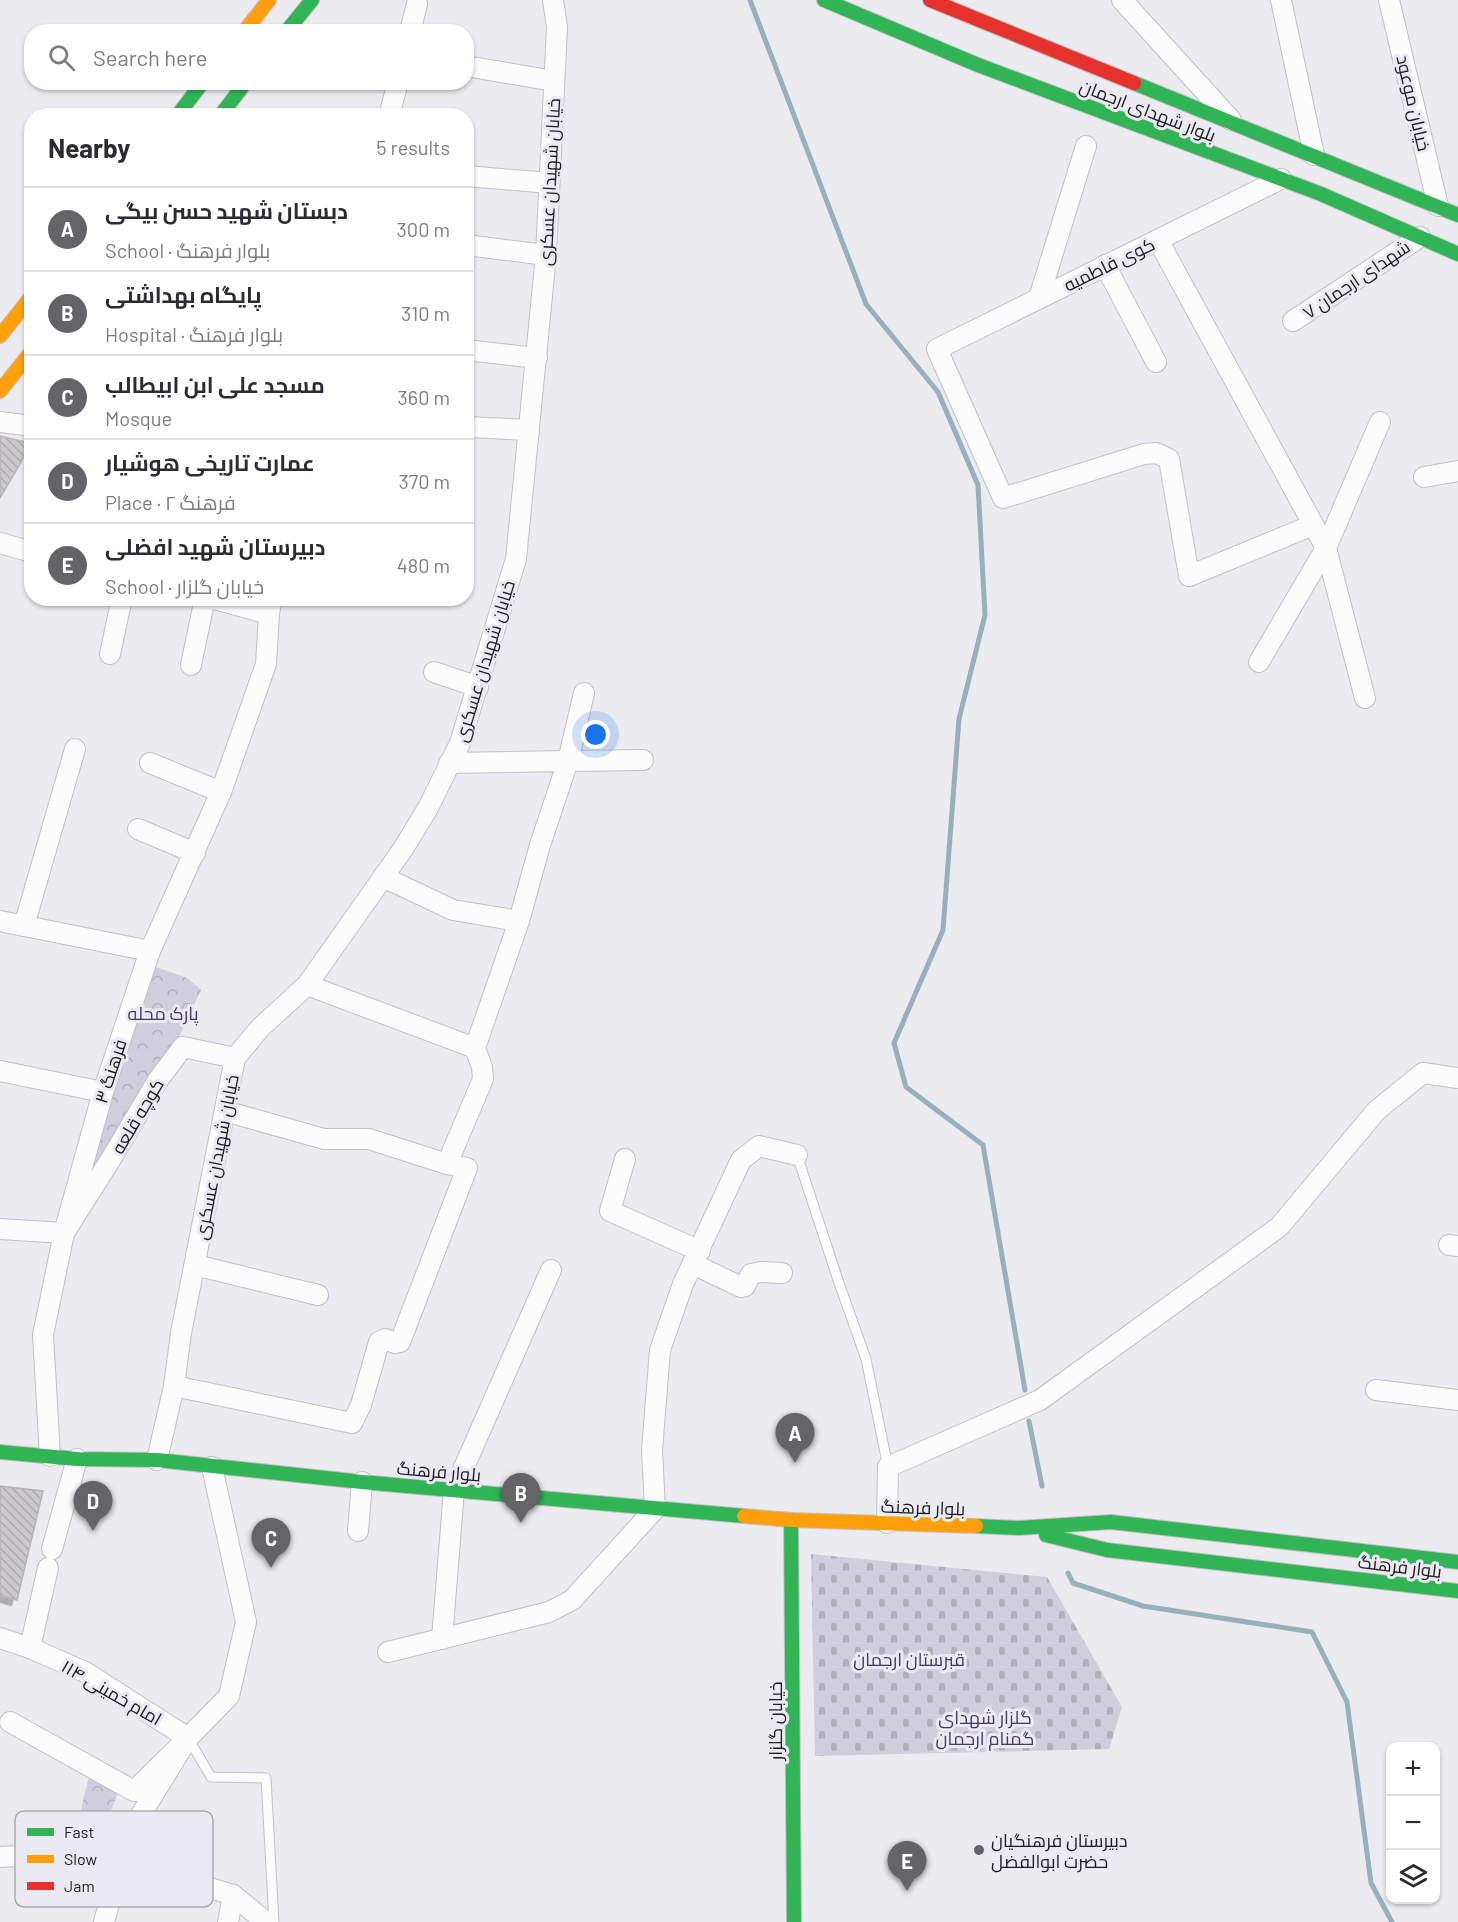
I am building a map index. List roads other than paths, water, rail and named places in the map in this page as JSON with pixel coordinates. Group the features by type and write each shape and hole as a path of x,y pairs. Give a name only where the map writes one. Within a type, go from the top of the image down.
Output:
{"main road":[{"path":"250,24 269,0"},
{"name":"بلوار شهدای ارجمان","path":"824,0 978,65 1281,179 1323,174 1438,206 1458,215"},
{"name":"بلوار شهدای ارجمان","path":"930,0 1232,122 1323,174 1420,237 1458,254"},
{"path":"291,24 303,3"},
{"path":"183,108 197,90"},
{"path":"226,108 240,90"},
{"path":"1,332 24,305"},
{"path":"0,391 24,361"},
{"name":"بلوار فرهنگ","path":"0,1452 77,1459 157,1460 363,1482 791,1520 1019,1528 1112,1522 1458,1562"},
{"name":"خیابان گلزار","path":"791,1520 794,1922"},
{"name":"بلوار فرهنگ","path":"1019,1528 1107,1550 1458,1591"}],"street":[{"name":"خیابان شهیدان عسکری","path":"157,1460 174,1386 181,1333 235,1058 260,1028 307,985 403,849 428,808 460,743 516,559 546,255 557,27 553,0"},
{"path":"1122,0 1232,122"},
{"path":"1281,0 1323,174"},
{"name":"خیابان موعود","path":"1389,0 1438,206"},
{"path":"413,24 417,4"},
{"path":"474,67 554,81"},
{"path":"391,108 396,90"},
{"path":"1039,298 1086,146"},
{"path":"474,177 549,183"},
{"name":"کوی فاطمیه","path":"1281,179 937,349 1003,498 1144,454 1156,453 1169,459 1189,576 1313,525"},
{"name":"شهدای ارجمان ۷","path":"1293,321 1420,237"},
{"path":"1158,240 1326,548 1365,698"},
{"path":"474,246 546,255"},
{"path":"1105,265 1156,362"},
{"path":"474,351 537,358"},
{"path":"0,422 24,425"},
{"path":"1259,662 1326,548 1380,422"},
{"path":"474,427 529,430"},
{"path":"1424,477 1458,471"},
{"path":"1,548 24,551"},
{"path":"110,654 120,606"},
{"path":"191,665 204,606"},
{"name":"فرهنگ ۳","path":"50,1456 43,1335 64,1233 102,1092 150,951 220,792 266,664 271,606"},
{"path":"434,672 478,687"},
{"path":"447,1164 483,1080 482,1068 475,1048 519,921 540,845 568,761 584,693"},
{"path":"24,926 75,749"},
{"path":"449,763 644,760"},
{"path":"150,763 220,792"},
{"path":"138,829 195,853"},
{"path":"383,877 453,910 519,921"},
{"path":"0,921 150,951"},
{"path":"307,985 475,1048"},
{"name":"کوچه قلعه","path":"64,1233 158,1080 183,1047 235,1058"},
{"path":"0,1071 102,1092"},
{"path":"887,1523 888,1467 1040,1400 1279,1227 1377,1110 1423,1073 1458,1078"},
{"path":"174,1386 352,1423 361,1405 379,1342 385,1339 395,1343 400,1342 467,1168 447,1164 369,1139 324,1138 225,1111"},
{"path":"388,1652 549,1612 572,1600 655,1509 652,1450 660,1350 683,1284 741,1160 759,1146 797,1155"},
{"path":"625,1159 610,1211 696,1257 741,1287 745,1286 751,1274 782,1273"},
{"path":"0,1229 64,1233"},
{"path":"195,1265 318,1295"},
{"path":"442,1639 454,1490 551,1270"},
{"path":"1376,1390 1458,1400"},
{"path":"30,1648 50,1559 77,1459"},
{"path":"10,1722 134,1791 229,1696 246,1622 212,1467"},
{"path":"358,1531 363,1482"},
{"name":"امام خمینی ۱۱۴","path":"0,1638 30,1648 85,1672 188,1738"},
{"path":"143,1811 188,1738"},
{"path":"0,1857 15,1856"},
{"path":"213,1888 232,1894 266,1922"},
{"path":"228,1922 232,1894"},
{"path":"104,1922 108,1907"}],"lane":[{"path":"797,1155 866,1359 888,1467"},
{"path":"188,1738 211,1777 266,1778 273,1922"}],"waterway":[{"path":"750,0 866,304 938,392 978,485 985,615 959,719 943,930 894,1043 906,1087 983,1145 1025,1390"},
{"path":"1029,1421 1042,1486"},
{"path":"1068,1573 1073,1583 1143,1606 1312,1632 1347,1702 1371,1883 1392,1922"}],"place":[{"name":"دبستان شهید حسن بیگی","path":"795,1463"},
{"name":"پایگاه بهداشتی","path":"521,1523"},
{"name":"عمارت تاریخی هوشیار","path":"93,1531"},
{"name":"مسجد علی ابن ابیطالب","path":"271,1568"},
{"name":"دبیرستان فرهنگیان حضرت ابوالفضل","path":"979,1850"},
{"name":"دبیرستان شهید افضلی","path":"907,1891"}],"park label":[{"name":"پارک محله","path":"163,1013"},
{"name":"قبرستان ارجمان","path":"909,1659"},
{"name":"گلزار شهدای گمنام ارجمان","path":"985,1727"}]}
